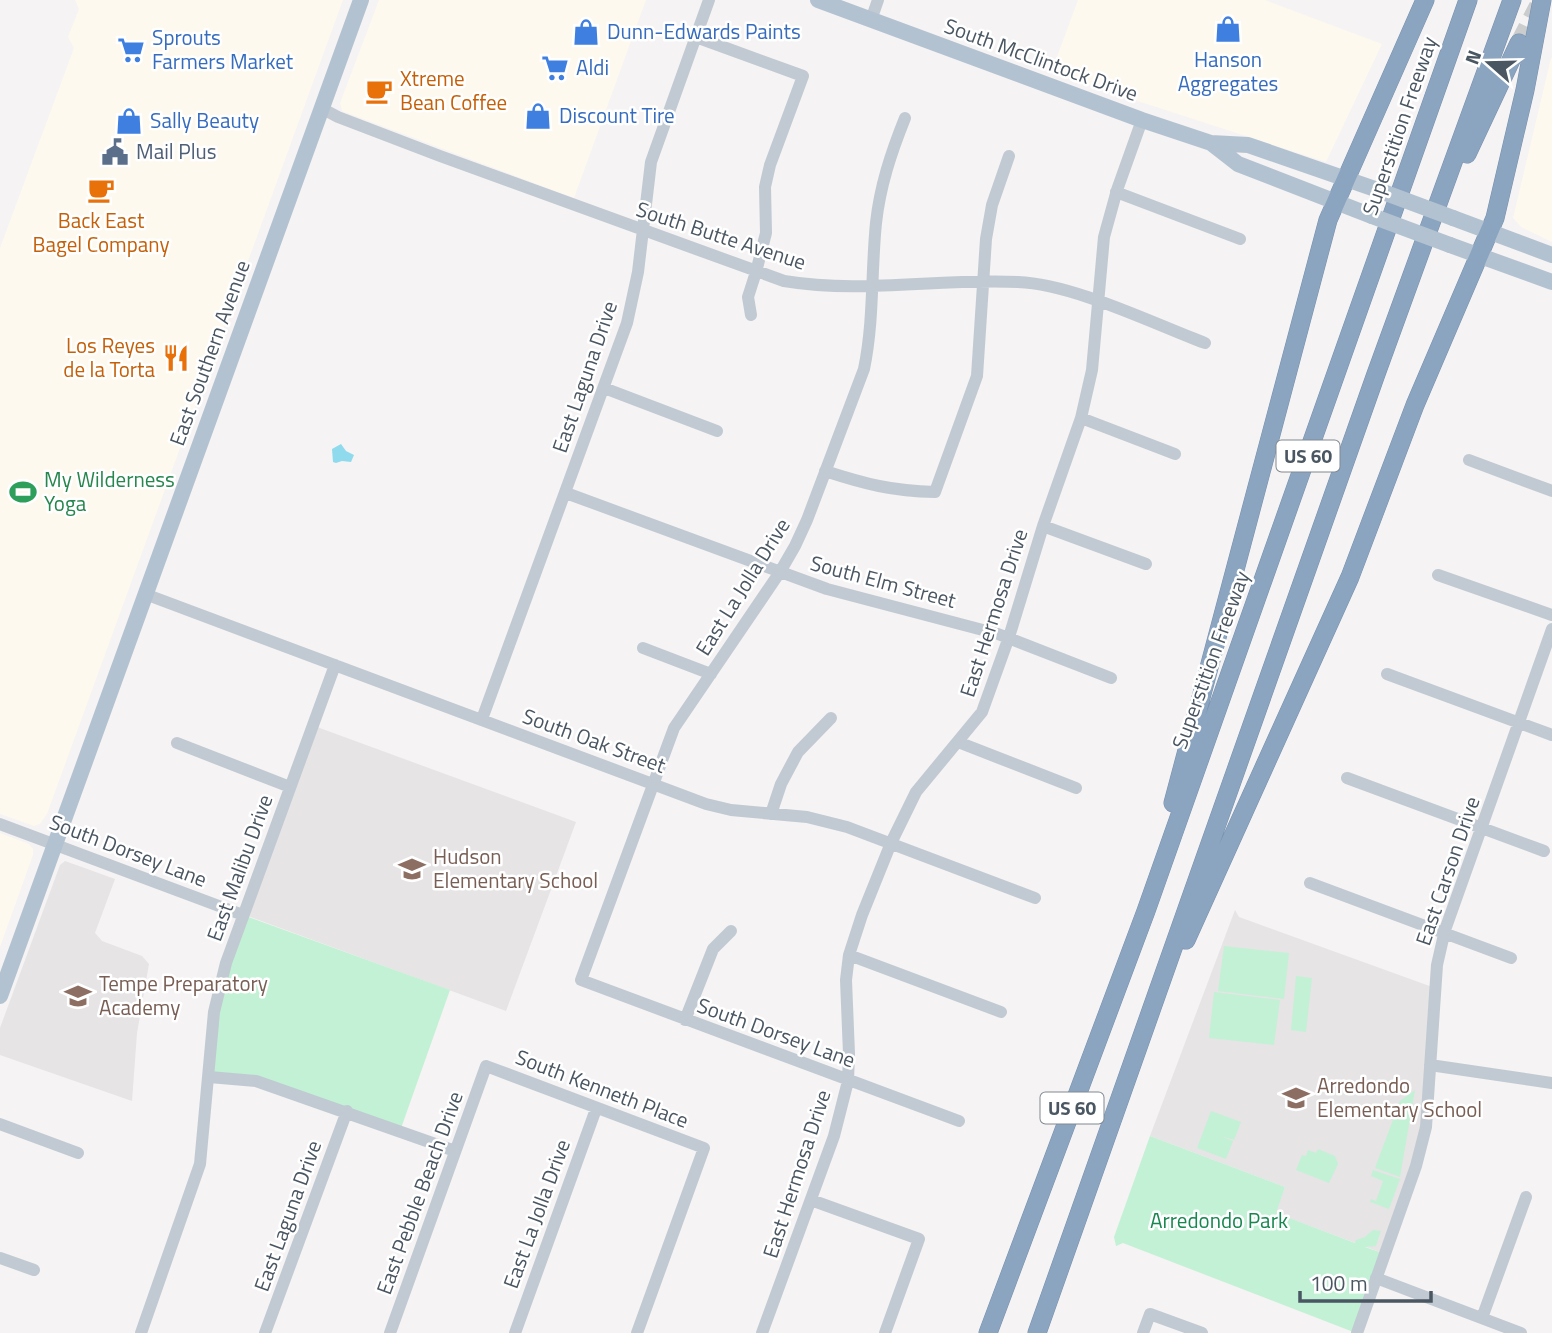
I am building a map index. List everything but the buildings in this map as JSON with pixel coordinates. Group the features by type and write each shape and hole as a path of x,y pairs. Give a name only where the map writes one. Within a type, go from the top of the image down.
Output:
{"highway":[{"path":"1146,911 1256,484 1328,220 1426,0"},
{"name":"Superstition Freeway","path":"988,1333 1146,911 1468,0"},
{"name":"US 60","path":"1039,1329 1376,374 1512,0"},
{"path":"1133,1058 1350,577 1415,405 1495,218 1525,90 1542,0"},
{"path":"1376,374 1486,111 1519,43"}],"main road":[{"name":"East Southern Avenue","path":"0,996 361,0"},
{"name":"South McClintock Drive","path":"818,0 1142,120 1211,143 1248,145 1376,189 1552,255"},
{"name":"South McClintock Drive","path":"1211,143 1238,164 1552,282"}],"street":[{"name":"East Laguna Drive","path":"482,719 627,323 638,272 651,162 709,0"},
{"path":"871,20 878,0"},
{"path":"696,37 803,76 769,164 765,187 766,233 748,297 751,315"},
{"name":"South Butte Avenue","path":"321,108 440,156 757,272 813,286 1021,282 1046,286 1098,302 1205,343"},
{"name":"East La Jolla Drive","path":"581,980 674,728 780,572 807,520 864,369 873,286 876,221 885,169 905,118"},
{"name":"East Hermosa Drive","path":"762,1333 834,1136 848,1081 846,980 849,955 862,915 891,843 916,792 982,712 1081,418 1092,370 1104,237 1116,192 1142,120"},
{"path":"824,471 869,486 935,492 977,376 986,239 992,205 1009,156"},
{"path":"1116,192 1241,239"},
{"path":"604,388 717,431"},
{"path":"1081,418 1175,454"},
{"path":"1469,460 1552,491"},
{"name":"South Elm Street","path":"566,493 827,589 1009,637 1111,678"},
{"path":"1043,526 1146,564"},
{"path":"1438,575 1552,615"},
{"name":"South Oak Street","path":"145,594 706,804 731,810 819,820 847,827 1035,898"},
{"name":"East Carson Drive","path":"1357,1333 1416,1166 1426,1127 1437,965 1444,933 1552,629"},
{"path":"643,648 711,674"},
{"name":"East Malibu Drive","path":"141,1333 200,1164 214,1012 226,963 335,664"},
{"path":"1387,674 1552,735"},
{"path":"771,814 781,784 798,752 831,718"},
{"path":"958,742 1076,788"},
{"path":"177,743 290,786"},
{"path":"1347,778 1544,851"},
{"name":"South Dorsey Lane","path":"0,824 243,915"},
{"path":"1311,883 1511,958"},
{"path":"685,1020 713,948 731,931"},
{"path":"849,955 1001,1012"},
{"name":"South Dorsey Lane","path":"581,980 959,1121"},
{"path":"1430,1065 1552,1083"},
{"name":"South Kenneth Place","path":"486,1066 704,1148 637,1333"},
{"name":"East Pebble Beach Drive","path":"390,1333 486,1066"},
{"path":"209,1077 256,1081 455,1151"},
{"name":"East La Jolla Drive","path":"515,1333 596,1109"},
{"name":"East Laguna Drive","path":"265,1333 347,1111"},
{"path":"0,1124 78,1153"},
{"path":"1482,1318 1526,1197"},
{"path":"811,1200 919,1239 885,1333"},
{"path":"0,1258 34,1270"},
{"path":"1376,1278 1521,1333"},
{"path":"1143,1333 1150,1314 1202,1333"}],"shaded area":[{"path":"75,0 343,0 47,814 40,824 34,826 0,814 0,248 74,48 68,37 79,9"},
{"path":"379,0 646,0 574,198 342,111 340,103"},
{"path":"1078,0 1265,0 1382,44 1326,162 1051,73"},
{"path":"1551,58 1552,242 1521,227 1513,218"},
{"name":"Hudson Elementary School","path":"317,727 576,822 506,1011 248,916"},
{"path":"0,833 29,844 33,855 0,947"},
{"name":"Tempe Preparatory Academy","path":"65,861 115,879 95,933 102,941 142,956 149,964 137,1033 132,1101 0,1055 0,1028 60,865"},
{"name":"Arredondo Elementary School","path":"1235,910 1239,917 1435,988 1426,1127 1385,1254 1275,1213 1285,1187 1150,1136"}],"green space":[{"path":"243,915 450,990 400,1131 256,1081 209,1077 214,1012"},
{"path":"1224,946 1289,953 1284,999 1218,991"},
{"path":"1296,976 1312,978 1306,1032 1291,1030"},
{"path":"1214,992 1280,1000 1274,1045 1209,1038"},
{"path":"1415,1090 1400,1177 1375,1168 1400,1101"},
{"path":"1211,1111 1241,1122 1234,1140 1220,1136 1233,1141 1226,1159 1197,1148"},
{"name":"Arredondo Park","path":"1150,1136 1285,1187 1276,1213 1355,1243 1373,1230 1381,1231 1376,1246 1365,1247 1385,1254 1356,1333 1123,1243 1116,1246 1114,1237"},
{"path":"1318,1149 1335,1156 1338,1164 1329,1183 1296,1170 1302,1155 1306,1156 1308,1150 1316,1153"},
{"path":"1373,1170 1400,1179 1389,1209 1370,1202 1371,1199 1376,1201 1383,1181 1371,1176"}],"water":[{"path":"341,444 346,451 354,455 351,462 333,462 332,449"}],"tunnel":[{"path":"1519,43 1538,6"}],"place":[{"name":"Hanson Aggregates","path":"1228,29"},
{"name":"Dunn-Edwards Paints","path":"586,32"},
{"name":"Sprouts Farmers Market","path":"131,50"},
{"name":"Aldi","path":"555,68"},
{"name":"Xtreme Bean Coffee","path":"379,91"},
{"name":"Discount Tire","path":"538,116"},
{"name":"Sally Beauty","path":"129,121"},
{"name":"Mail Plus","path":"115,152"},
{"name":"Back East Bagel Company","path":"101,190"},
{"name":"Los Reyes de la Torta","path":"176,358"},
{"name":"My Wilderness Yoga","path":"23,492"},
{"name":"Hudson Elementary School","path":"412,869"},
{"name":"Tempe Preparatory Academy","path":"78,996"},
{"name":"Arredondo Elementary School","path":"1296,1098"}]}
